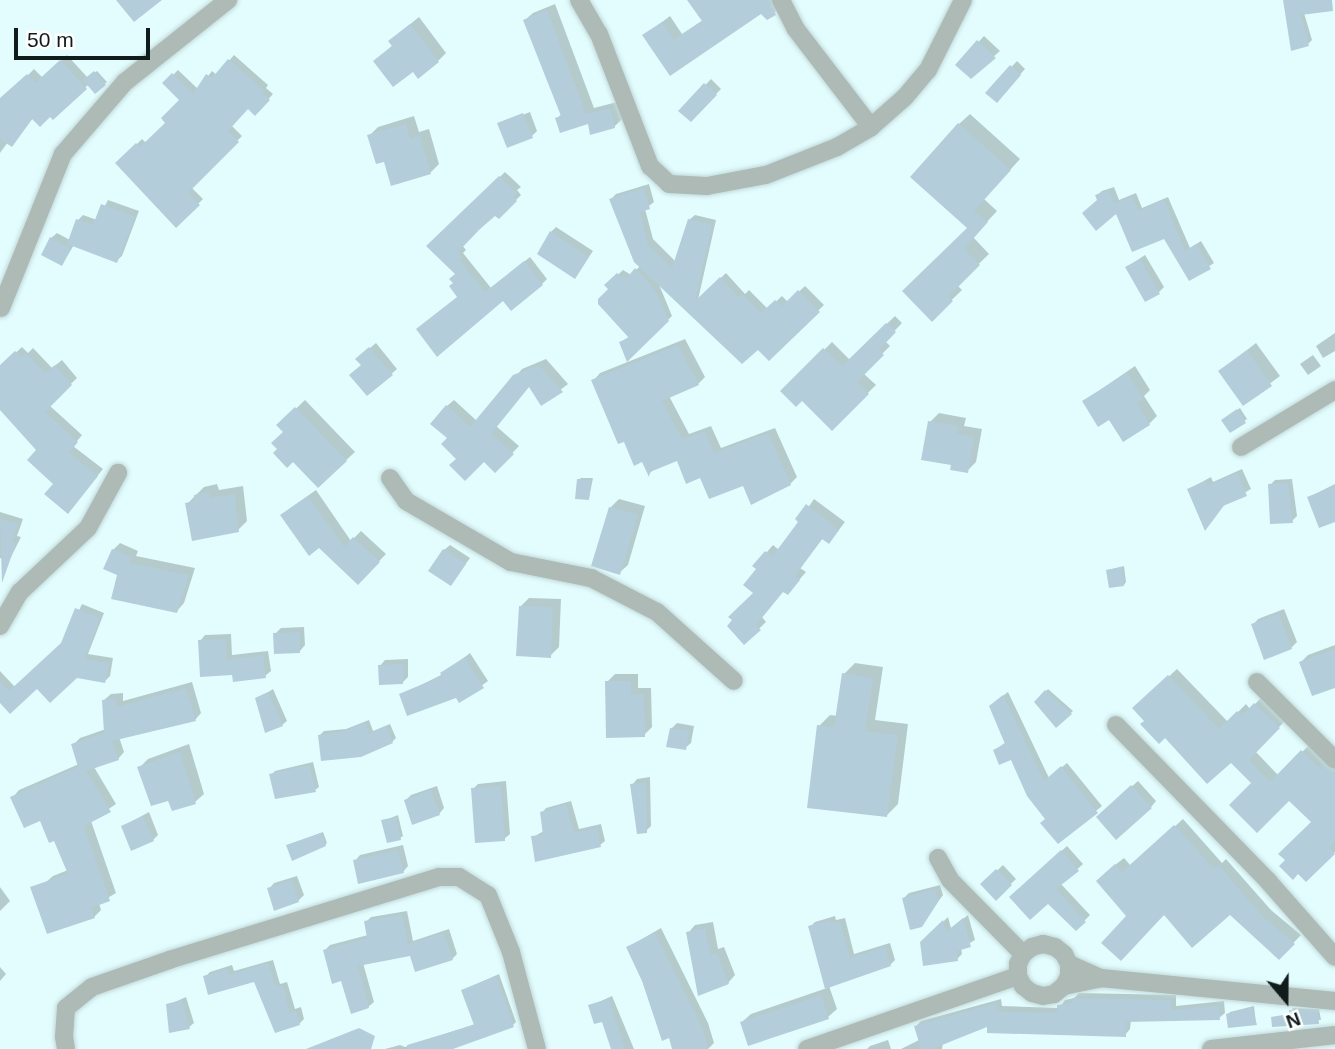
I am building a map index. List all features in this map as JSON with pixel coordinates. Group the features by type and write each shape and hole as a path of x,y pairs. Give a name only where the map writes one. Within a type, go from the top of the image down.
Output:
{"street":[{"path":"1,308 63,154 125,82 228,0"},
{"path":"579,0 599,34 650,166 669,184 707,186 766,175 837,147 871,127 905,97 928,70 963,0"},
{"path":"781,0 795,27 871,127"},
{"path":"1241,447 1335,390"},
{"path":"0,626 20,592 88,528 118,473"},
{"path":"390,478 406,501 511,562 591,578 657,611 734,681"},
{"path":"1256,682 1335,760"},
{"path":"1116,725 1268,881 1335,957"},
{"path":"938,858 950,880 1023,954"},
{"path":"66,1049 66,1008 92,988 169,960 439,877 459,877 488,895 511,952 537,1049"},
{"path":"1064,986 1069,976 1069,964 1064,954 1055,947 1043,944 1032,947 1023,954 1018,964 1018,976 1023,986 1032,993 1043,996 1064,986 1101,978 1335,1000"},
{"path":"1069,964 1101,978"},
{"path":"807,1049 1018,976"},
{"path":"1212,1049 1335,1035"}],"building":[{"path":"116,0 162,0 134,22"},
{"path":"687,0 770,0 776,15 767,20 761,14 670,76 642,35 662,22 674,40 702,21"},
{"path":"1283,0 1332,0 1333,11 1301,15 1309,46 1291,51"},
{"path":"547,10 586,114 610,108 615,128 590,135 588,124 560,133 555,118 561,116 523,20"},
{"path":"410,24 439,62 418,79 413,72 393,87 373,61 392,46 388,41"},
{"path":"977,40 996,58 971,79 955,65"},
{"path":"228,59 265,91 263,94 270,100 255,116 248,109 228,131 239,142 188,193 200,205 176,228 115,163 136,143 140,147 165,123 161,118 179,100 162,83 172,73 193,94 206,74 212,78"},
{"path":"60,60 87,89 53,120 50,117 40,127 32,119 12,147 0,139 0,98 27,74 35,83"},
{"path":"1010,65 1021,75 997,103 985,93"},
{"path":"94,71 106,85 95,94 83,80"},
{"path":"704,83 717,95 691,122 678,111"},
{"path":"523,113 533,138 507,148 497,123"},
{"path":"958,123 1011,170 974,211 988,222 964,249 980,265 948,297 953,301 932,322 902,291 967,228 910,177"},
{"path":"406,124 410,139 420,136 431,174 391,186 384,162 376,164 367,135"},
{"path":"499,176 517,193 513,197 517,201 499,219 495,216 480,229 458,252 462,256 459,259 485,292 524,261 543,285 511,311 503,301 437,357 416,329 457,297 449,286 453,283 449,279 455,274 426,246"},
{"path":"644,188 650,209 640,212 648,245 672,268 688,219 712,225 695,301 720,277 739,298 742,294 761,313 775,300 782,306 798,290 820,312 769,361 758,350 742,364 634,262 609,199"},
{"path":"1109,190 1114,203 1132,197 1138,211 1164,200 1185,251 1196,244 1211,269 1189,281 1164,239 1132,252 1116,214 1096,231 1082,213 1097,200 1095,195"},
{"path":"101,204 135,217 117,263 67,244 76,219 93,225"},
{"path":"550,231 589,257 575,279 537,254"},
{"path":"50,237 71,249 62,266 41,255"},
{"path":"1140,259 1160,294 1145,302 1125,267"},
{"path":"635,268 655,290 669,321 627,362 619,342 629,338 598,304 598,299 608,289 604,285 617,273 626,279"},
{"path":"886,323 896,332 879,350 884,355 857,382 869,394 832,431 802,401 796,407 780,391 823,348 842,366"},
{"path":"678,345 699,385 662,401 682,439 705,431 714,453 768,433 791,485 751,505 743,486 709,499 700,478 686,484 677,461 650,472 649,477 642,462 634,466 624,442 618,444 591,380"},
{"path":"369,347 393,375 367,396 349,375 361,365 355,359"},
{"path":"1247,350 1272,386 1243,406 1218,371"},
{"path":"15,351 21,357 26,353 45,373 55,365 72,385 45,412 78,442 69,453 98,476 68,514 44,494 53,484 27,460 36,450 0,410 0,365"},
{"path":"539,365 563,392 541,406 529,387 491,434 514,454 495,473 484,462 465,481 449,465 456,459 441,444 447,438 430,424 446,405 470,427 513,375"},
{"path":"1127,373 1143,399 1137,403 1150,425 1123,442 1109,420 1098,427 1082,401"},
{"path":"295,407 347,461 318,488 293,462 287,468 273,453 277,449 271,443 283,432 276,425"},
{"path":"1237,409 1246,423 1230,433 1221,420"},
{"path":"928,421 958,426 957,434 974,437 968,473 950,470 951,465 921,460"},
{"path":"1237,473 1247,496 1223,506 1205,531 1187,489 1205,481 1207,486"},
{"path":"577,479 591,480 589,500 575,499"},
{"path":"1288,483 1293,523 1270,524 1268,484"},
{"path":"1335,486 1335,522 1319,528 1307,497"},
{"path":"209,492 210,498 235,494 239,532 192,541 185,503 195,501 194,495"},
{"path":"308,496 344,547 353,537 380,562 358,585 319,548 309,556 280,515"},
{"path":"806,504 839,530 829,544 822,539 795,576 800,580 788,595 783,592 756,625 761,630 744,645 727,626 732,620 728,617 753,593 743,585 756,569 752,566 765,551 772,557 798,522 795,519"},
{"path":"609,507 638,514 620,575 591,566"},
{"path":"0,519 19,524 12,541 16,543 2,583"},
{"path":"112,549 132,558 130,563 189,575 177,613 111,599 117,575 103,569"},
{"path":"443,549 466,564 451,586 428,571"},
{"path":"1122,567 1124,586 1109,588 1106,570"},
{"path":"519,606 553,607 551,658 516,656"},
{"path":"75,608 100,618 85,659 109,663 105,683 77,678 50,703 37,689 10,714 0,703 0,681 9,691 61,643"},
{"path":"1279,614 1292,649 1264,660 1251,624"},
{"path":"300,632 300,653 274,654 273,633"},
{"path":"226,639 227,660 263,655 266,678 233,682 232,675 200,677 198,640"},
{"path":"1335,649 1335,688 1312,696 1299,662"},
{"path":"465,657 484,688 459,703 456,698 407,716 399,694 442,676 440,673"},
{"path":"403,664 403,684 379,685 378,665"},
{"path":"842,673 873,678 865,731 898,735 887,817 807,808 817,725 834,727"},
{"path":"1168,675 1219,729 1237,711 1242,716 1254,703 1280,728 1249,760 1270,782 1301,750 1320,768 1323,764 1335,771 1335,841 1329,848 1335,854 1306,882 1298,874 1293,880 1279,866 1285,860 1278,854 1311,822 1289,801 1257,833 1229,805 1251,783 1231,763 1207,784 1165,738 1159,744 1140,724 1144,721 1132,708"},
{"path":"605,681 631,681 631,695 644,694 645,737 606,738"},
{"path":"186,688 196,721 112,741 119,760 86,771 111,812 84,826 110,901 91,908 95,918 47,934 30,887 68,874 54,841 49,843 40,821 24,828 10,797 78,767 71,744 104,733 102,700 116,699 117,707"},
{"path":"1045,690 1072,714 1056,728 1034,702"},
{"path":"268,692 283,726 265,733 255,698"},
{"path":"1003,695 1044,781 1061,766 1098,813 1058,844 1040,823 1045,819 1027,796 1011,760 999,765 993,750 1005,744 989,706"},
{"path":"365,723 369,734 386,726 393,743 361,757 321,761 318,735 341,732"},
{"path":"670,728 689,731 686,750 666,747"},
{"path":"180,752 196,804 172,811 168,801 151,806 137,767"},
{"path":"309,765 316,792 275,799 269,774"},
{"path":"646,782 647,833 637,834 630,784"},
{"path":"1131,785 1152,808 1116,840 1096,817"},
{"path":"501,786 505,841 475,843 471,788"},
{"path":"431,790 440,815 412,825 404,800"},
{"path":"566,804 574,833 597,828 601,847 535,862 531,836 543,835 540,812"},
{"path":"143,816 154,841 131,851 121,826"},
{"path":"396,817 401,840 387,843 381,820"},
{"path":"1174,825 1214,869 1218,865 1263,917 1295,944 1279,960 1230,915 1192,948 1164,915 1121,961 1101,943 1126,916 1096,881 1115,864 1122,872"},
{"path":"321,833 326,846 292,861 286,845"},
{"path":"398,850 404,873 358,884 353,860"},
{"path":"1061,850 1079,871 1056,889 1086,922 1076,931 1048,904 1030,920 1009,897"},
{"path":"996,869 1012,885 996,901 980,884"},
{"path":"292,880 299,902 274,911 267,888"},
{"path":"935,889 938,902 922,927 910,930 902,898"},
{"path":"402,915 408,944 444,933 453,960 415,972 410,956 358,966 369,1008 351,1014 341,981 332,984 323,950 367,938 364,921"},
{"path":"963,918 971,947 957,951 958,961 923,966 920,942 943,920 946,932"},
{"path":"830,920 832,924 840,922 850,958 885,947 891,966 825,989 808,926"},
{"path":"705,928 711,955 717,953 729,984 698,996 686,932"},
{"path":"655,933 703,1029 708,1049 672,1049 669,1038 662,1041 642,981 626,947"},
{"path":"268,963 276,987 283,986 290,1013 296,1011 300,1025 275,1033 254,982 208,995 203,976 227,969 229,975"},
{"path":"496,976 514,1027 453,1049 408,1049 407,1045 474,1025 461,990"},
{"path":"821,995 829,1019 748,1046 740,1022"},
{"path":"1072,998 1171,1000 1171,1010 1219,1006 1220,1020 1126,1022 1126,1037 987,1033 987,1027 932,1049 921,1049 914,1026 996,1003 997,1011 1057,1013 1057,1005 1072,1003"},
{"path":"608,999 625,1049 611,1049 602,1022 594,1024 588,1005"},
{"path":"182,1000 190,1029 169,1033 166,1004"},
{"path":"1252,1007 1257,1025 1228,1028 1226,1014"},
{"path":"1289,1010 1318,1011 1319,1024 1272,1027 1271,1017 1289,1014"},
{"path":"359,1028 375,1036 371,1049 306,1049"}]}
